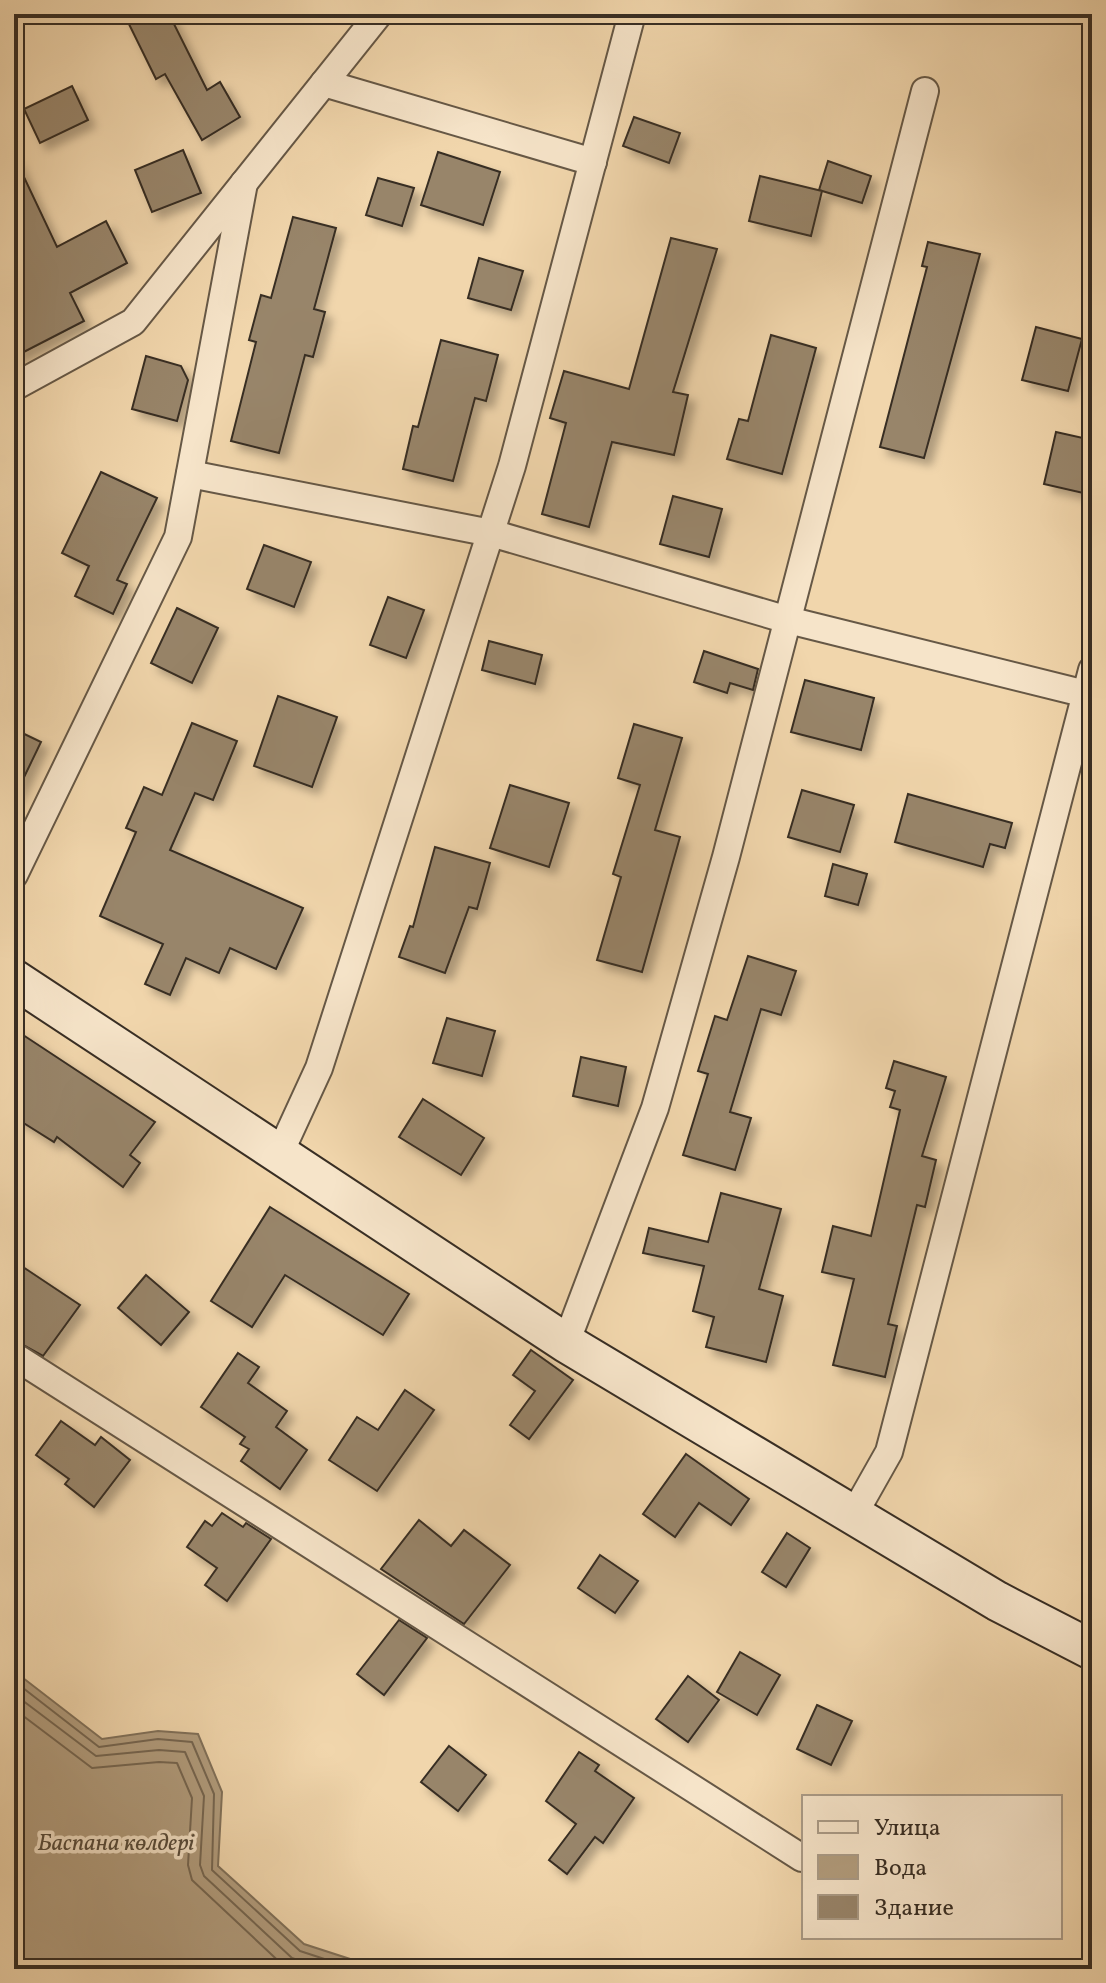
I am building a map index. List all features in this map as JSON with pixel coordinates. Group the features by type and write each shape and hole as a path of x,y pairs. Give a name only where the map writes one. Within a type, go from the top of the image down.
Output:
{"main road":[{"path":"14,979 566,1343 997,1601 1092,1650"}],"street":[{"path":"14,387 133,322 379,14"},
{"path":"279,1155 319,1068 512,466 632,14"},
{"path":"324,83 593,162"},
{"path":"566,1343 655,1108 788,620 925,91"},
{"path":"14,875 178,537 244,183"},
{"path":"190,474 491,533 788,620 1089,682 889,1452 854,1514"},
{"path":"14,1356 802,1858"}],"water":[{"name":"Баспана көлдері","path":"14,1671 102,1739 158,1731 198,1734 222,1792 218,1866 304,1944 381,1969 14,1969"}],"building":[{"path":"124,14 169,14 207,90 220,82 240,117 202,140 165,74 156,79"},
{"path":"72,86 88,120 40,143 24,109"},
{"path":"634,117 680,133 669,163 623,146"},
{"path":"183,150 201,193 152,212 135,170"},
{"path":"438,152 500,172 483,225 421,205"},
{"path":"14,156 57,247 106,221 127,263 70,293 84,321 14,357"},
{"path":"828,161 871,176 862,203 819,190"},
{"path":"760,176 822,191 811,236 749,221"},
{"path":"378,178 414,188 402,226 366,215"},
{"path":"293,217 336,228 314,309 325,312 313,357 305,355 279,453 231,441 256,342 249,340 261,295 271,298"},
{"path":"671,238 717,249 673,392 688,395 674,455 612,442 589,527 542,514 566,423 550,418 564,371 629,389"},
{"path":"928,242 980,254 924,458 880,447 927,267 922,266"},
{"path":"479,258 523,271 511,310 468,298"},
{"path":"1036,327 1082,339 1068,391 1022,380"},
{"path":"771,335 816,348 782,474 727,459 739,419 748,421"},
{"path":"441,340 498,355 486,401 475,398 453,481 403,469 413,426 418,427"},
{"path":"146,356 181,366 188,380 177,421 132,409"},
{"path":"1056,432 1092,440 1092,495 1044,484"},
{"path":"101,472 157,498 117,580 127,584 113,614 75,596 89,566 62,553"},
{"path":"673,496 722,509 709,557 660,544"},
{"path":"264,545 311,562 294,607 247,589"},
{"path":"388,597 424,610 406,658 370,645"},
{"path":"177,608 218,628 192,683 151,663"},
{"path":"489,641 542,655 535,684 482,670"},
{"path":"704,651 758,669 753,690 730,683 727,693 694,682"},
{"path":"805,680 874,698 861,750 791,732"},
{"path":"278,696 337,717 312,787 254,766"},
{"path":"192,723 237,741 213,800 195,793 170,850 303,908 276,969 230,948 219,973 186,958 170,995 145,984 163,944 100,916 136,832 126,828 144,787 162,795"},
{"path":"634,724 682,738 655,830 680,837 642,972 597,960 621,877 613,874 640,785 618,778"},
{"path":"14,729 41,742 14,798"},
{"path":"510,785 569,803 549,867 490,848"},
{"path":"802,790 854,805 840,852 788,837"},
{"path":"908,794 1012,823 1005,848 990,844 983,867 895,842"},
{"path":"435,847 490,863 477,909 469,907 445,973 399,957 410,926 413,927"},
{"path":"833,864 867,874 858,905 825,896"},
{"path":"748,956 796,971 781,1015 761,1009 730,1112 751,1118 735,1170 683,1155 708,1074 698,1071 715,1016 727,1020"},
{"path":"447,1018 495,1031 482,1076 433,1063"},
{"path":"14,1029 155,1122 130,1155 140,1163 123,1187 57,1137 54,1142 14,1117"},
{"path":"581,1057 626,1067 618,1106 573,1096"},
{"path":"894,1061 946,1077 922,1156 936,1160 925,1207 917,1205 888,1324 897,1326 885,1377 833,1365 854,1279 822,1272 833,1226 871,1236 900,1110 890,1107 895,1091 886,1088"},
{"path":"423,1099 484,1138 461,1175 399,1137"},
{"path":"721,1193 781,1209 759,1289 783,1296 766,1362 706,1347 714,1317 693,1311 704,1266 643,1253 649,1228 708,1242"},
{"path":"270,1207 409,1294 383,1335 285,1275 252,1327 211,1301"},
{"path":"14,1261 80,1305 43,1356 14,1340"},
{"path":"146,1275 189,1312 161,1345 118,1308"},
{"path":"531,1350 573,1380 529,1439 510,1425 535,1391 513,1375"},
{"path":"238,1353 259,1367 248,1383 287,1411 276,1427 307,1450 280,1489 241,1461 249,1449 240,1444 245,1437 201,1407"},
{"path":"405,1390 434,1410 377,1491 329,1460 357,1417 378,1430"},
{"path":"61,1421 95,1445 101,1437 130,1460 94,1507 65,1484 69,1479 36,1455"},
{"path":"686,1454 749,1499 731,1525 699,1503 675,1537 643,1514"},
{"path":"222,1513 243,1527 246,1523 271,1539 227,1601 205,1585 217,1568 187,1547 205,1521 212,1526"},
{"path":"419,1520 451,1546 464,1530 510,1565 464,1624 381,1569"},
{"path":"787,1533 810,1548 786,1587 762,1572"},
{"path":"600,1555 638,1581 615,1613 578,1588"},
{"path":"399,1620 427,1638 384,1695 357,1674"},
{"path":"740,1652 780,1675 757,1715 717,1692"},
{"path":"688,1676 719,1700 688,1742 656,1719"},
{"path":"817,1705 852,1721 831,1765 797,1749"},
{"path":"449,1746 486,1775 458,1811 421,1782"},
{"path":"579,1752 599,1765 595,1771 634,1798 603,1843 595,1837 567,1874 549,1860 576,1824 546,1801"}]}
